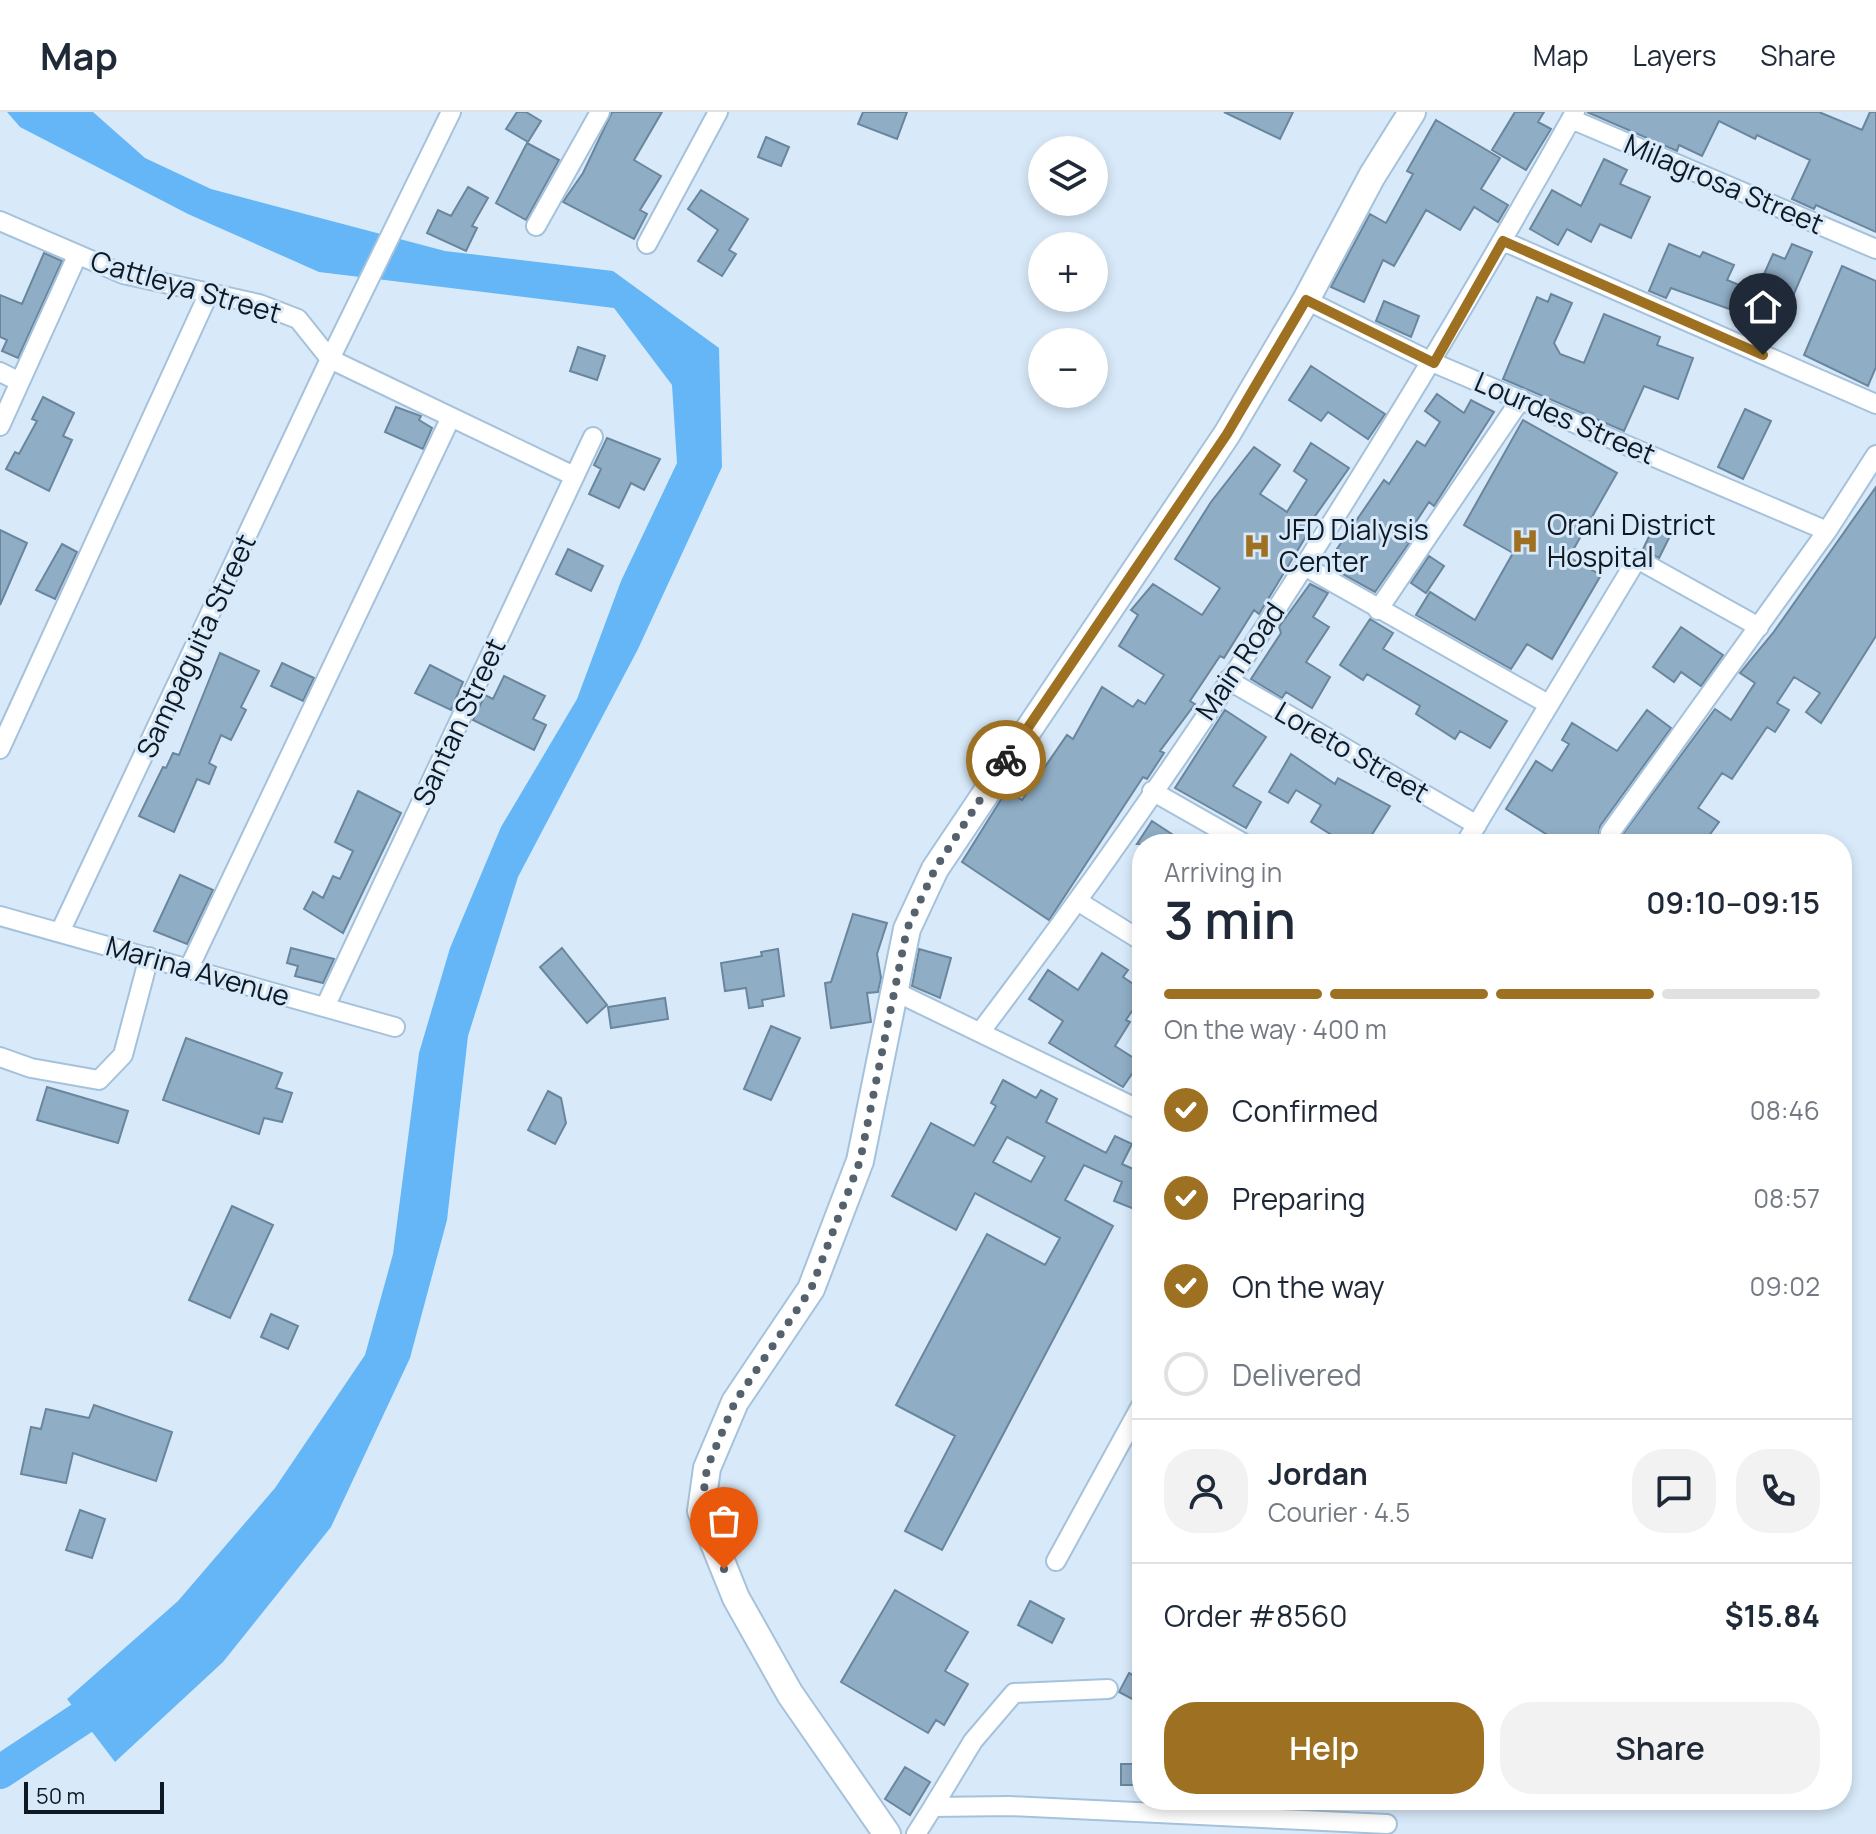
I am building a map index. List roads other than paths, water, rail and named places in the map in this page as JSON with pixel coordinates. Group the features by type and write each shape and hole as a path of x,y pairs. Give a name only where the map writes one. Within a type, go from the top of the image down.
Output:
{"street":[{"name":"Sampaguita Street","path":"60,932 330,359 451,112"},
{"path":"536,226 600,112"},
{"path":"647,244 718,112"},
{"path":"887,1834 790,1694 736,1598 701,1511 707,1468 735,1402 811,1289 829,1245 860,1161 907,929 935,869 1227,434 1306,300 1372,176 1412,112"},
{"name":"Main Road","path":"981,1031 1079,902 1306,567 1434,363 1573,116"},
{"name":"Milagrosa Street","path":"1573,116 1876,249"},
{"name":"Cattleya Street","path":"0,221 123,274 259,304 298,319 330,359 574,476"},
{"path":"1503,241 1876,404"},
{"path":"0,426 77,256"},
{"path":"0,749 208,295"},
{"name":"Lourdes Street","path":"1306,300 1434,363 1827,531"},
{"path":"0,372 20,382"},
{"path":"1378,610 1521,399"},
{"path":"189,968 451,417"},
{"name":"Santan Street","path":"325,1007 593,437"},
{"path":"1610,833 1827,531 1876,455"},
{"path":"1471,834 1637,559 1759,627"},
{"path":"1306,567 1548,704"},
{"name":"Loreto Street","path":"1228,680 1477,825"},
{"path":"1152,791 1227,834"},
{"path":"1079,902 1132,935"},
{"name":"Marina Avenue","path":"0,916 395,1027"},
{"path":"0,1057 31,1068 99,1080 123,1055 149,957"},
{"path":"896,992 1132,1106"},
{"path":"1056,1561 1132,1422"},
{"path":"916,1834 973,1741 1014,1693 1108,1689"},
{"path":"933,1807 1009,1806 1387,1824"}],"water":[{"path":"7,112 93,112 145,158 211,189 445,251 613,271 719,348 722,467 638,649 518,877 468,1036 447,1220 410,1358 331,1527 223,1662 115,1762 67,1699 178,1601 275,1488 365,1355 393,1254 419,1053 450,948 501,827 577,699 621,581 677,463 672,385 614,308 319,272 188,214 20,127"}],"waterway":[{"path":"0,1772 82,1718 116,1688"}],"place":[{"name":"Orani District Hospital","path":"1525,541"},
{"name":"JFD Dialysis Center","path":"1257,546"}]}
